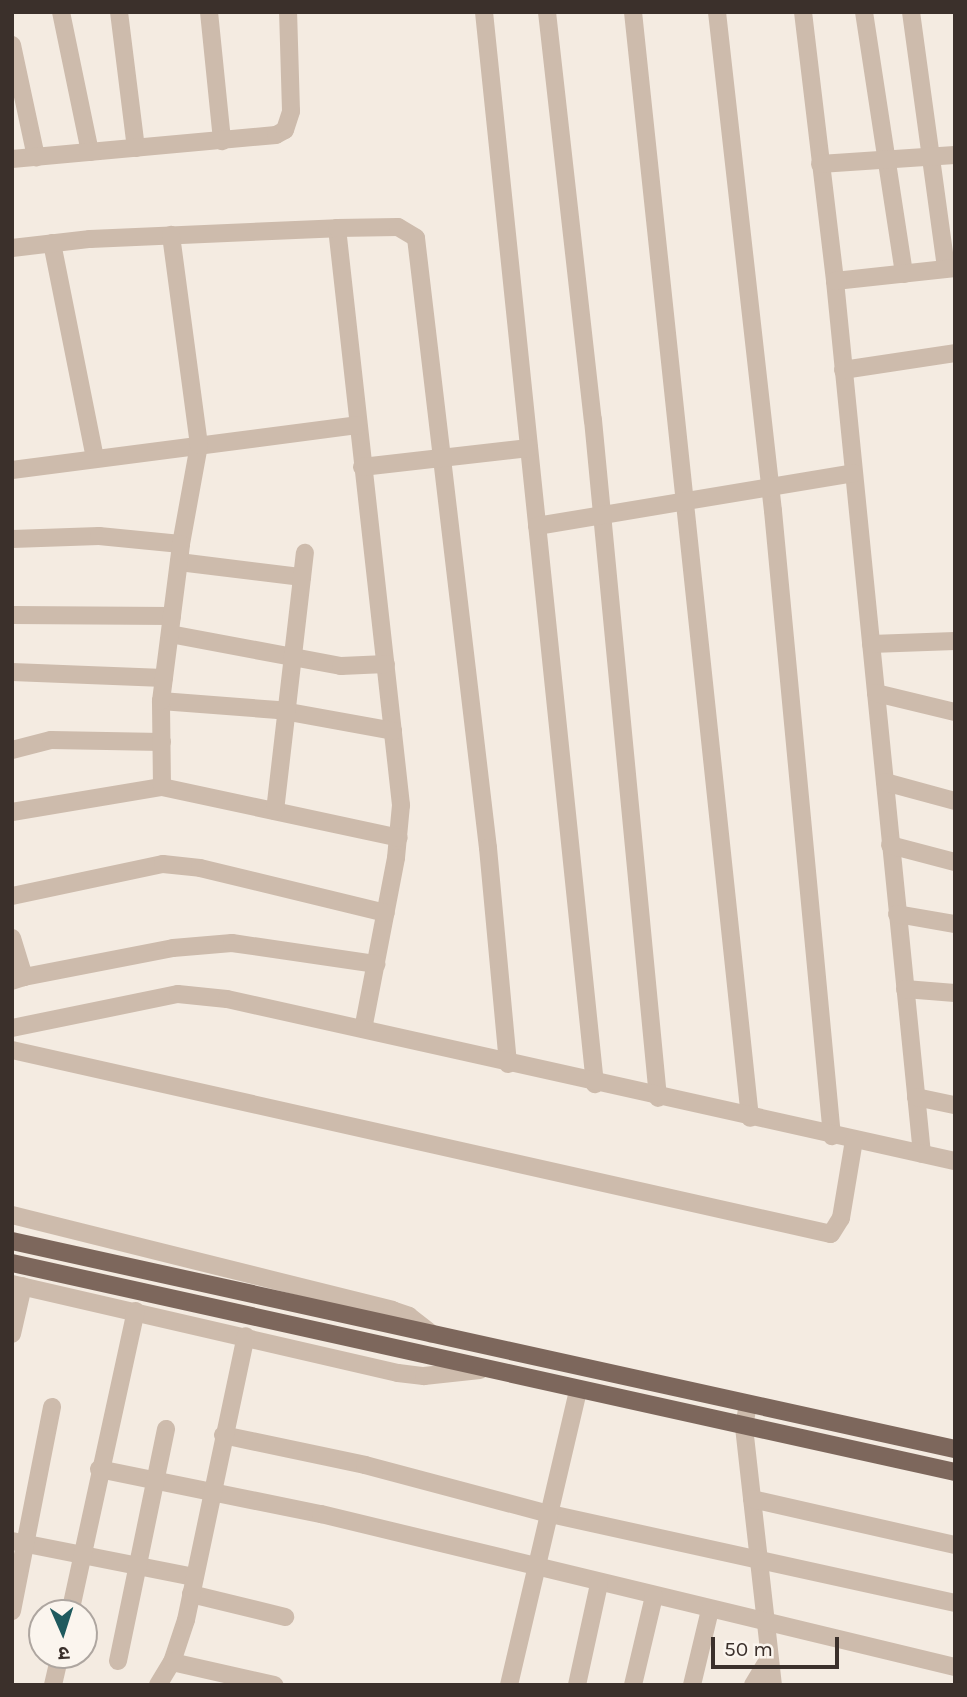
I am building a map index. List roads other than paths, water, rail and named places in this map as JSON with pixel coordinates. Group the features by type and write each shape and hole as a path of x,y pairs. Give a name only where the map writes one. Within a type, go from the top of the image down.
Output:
{"main road":[{"path":"12,1241 955,1449"},
{"path":"12,1263 481,1370 955,1472"}],"street":[{"path":"61,12 90,152"},
{"path":"119,12 136,148"},
{"path":"209,12 222,141"},
{"path":"12,159 276,135 290,121 288,12"},
{"path":"484,12 595,1084"},
{"path":"547,12 658,1098"},
{"path":"633,12 687,499 727,939 750,1118"},
{"path":"717,12 771,488 832,1136"},
{"path":"803,12 835,281 922,1154"},
{"path":"864,12 904,274"},
{"path":"835,281 951,268 930,154 911,12"},
{"path":"12,45 36,157"},
{"path":"820,163 930,154 955,155"},
{"path":"12,248 171,235 337,228 398,227 416,238 443,455 508,1064"},
{"path":"337,228 401,805 399,838 363,1029"},
{"path":"162,786 161,701 180,553 199,445 171,235"},
{"path":"52,243 94,459"},
{"path":"843,370 955,354"},
{"path":"12,470 357,425"},
{"path":"362,467 443,455 529,448"},
{"path":"537,526 854,473"},
{"path":"12,539 99,536 302,577"},
{"path":"275,811 306,553"},
{"path":"12,615 171,625 294,659 341,666 386,664"},
{"path":"871,644 955,641"},
{"path":"12,672 164,678"},
{"path":"876,693 955,712"},
{"path":"161,701 278,710 287,715 393,731"},
{"path":"12,750 51,740 162,742"},
{"path":"885,782 955,801"},
{"path":"12,813 162,786 399,838"},
{"path":"890,845 955,862"},
{"path":"12,896 163,864 200,868 386,913"},
{"path":"897,914 955,925"},
{"path":"12,938 18,979 173,948 232,943 376,964"},
{"path":"905,989 955,993"},
{"path":"12,1028 178,994 228,999 595,1084 955,1161"},
{"path":"12,1051 831,1234 841,1218 854,1140"},
{"path":"916,1097 955,1105"},
{"path":"12,1215 392,1310 409,1316 427,1333"},
{"path":"12,1334 18,1285 398,1373 424,1376 481,1370"},
{"path":"73,1599 99,1469 136,1311"},
{"path":"158,1685 172,1662 193,1586 246,1336"},
{"path":"509,1685 546,1513 578,1391"},
{"path":"748,1404 744,1427 763,1621 773,1685"},
{"path":"12,1611 20,1542 52,1407"},
{"path":"118,1661 166,1429"},
{"path":"223,1435 365,1465 546,1513 955,1603"},
{"path":"99,1469 536,1566 599,1584 955,1669 953,1685"},
{"path":"752,1499 955,1545"},
{"path":"20,1542 136,1565 285,1617"},
{"path":"577,1685 599,1584"},
{"path":"633,1685 654,1596"},
{"path":"692,1685 710,1609"},
{"path":"753,1685 768,1660"},
{"path":"172,1662 272,1684"}]}
